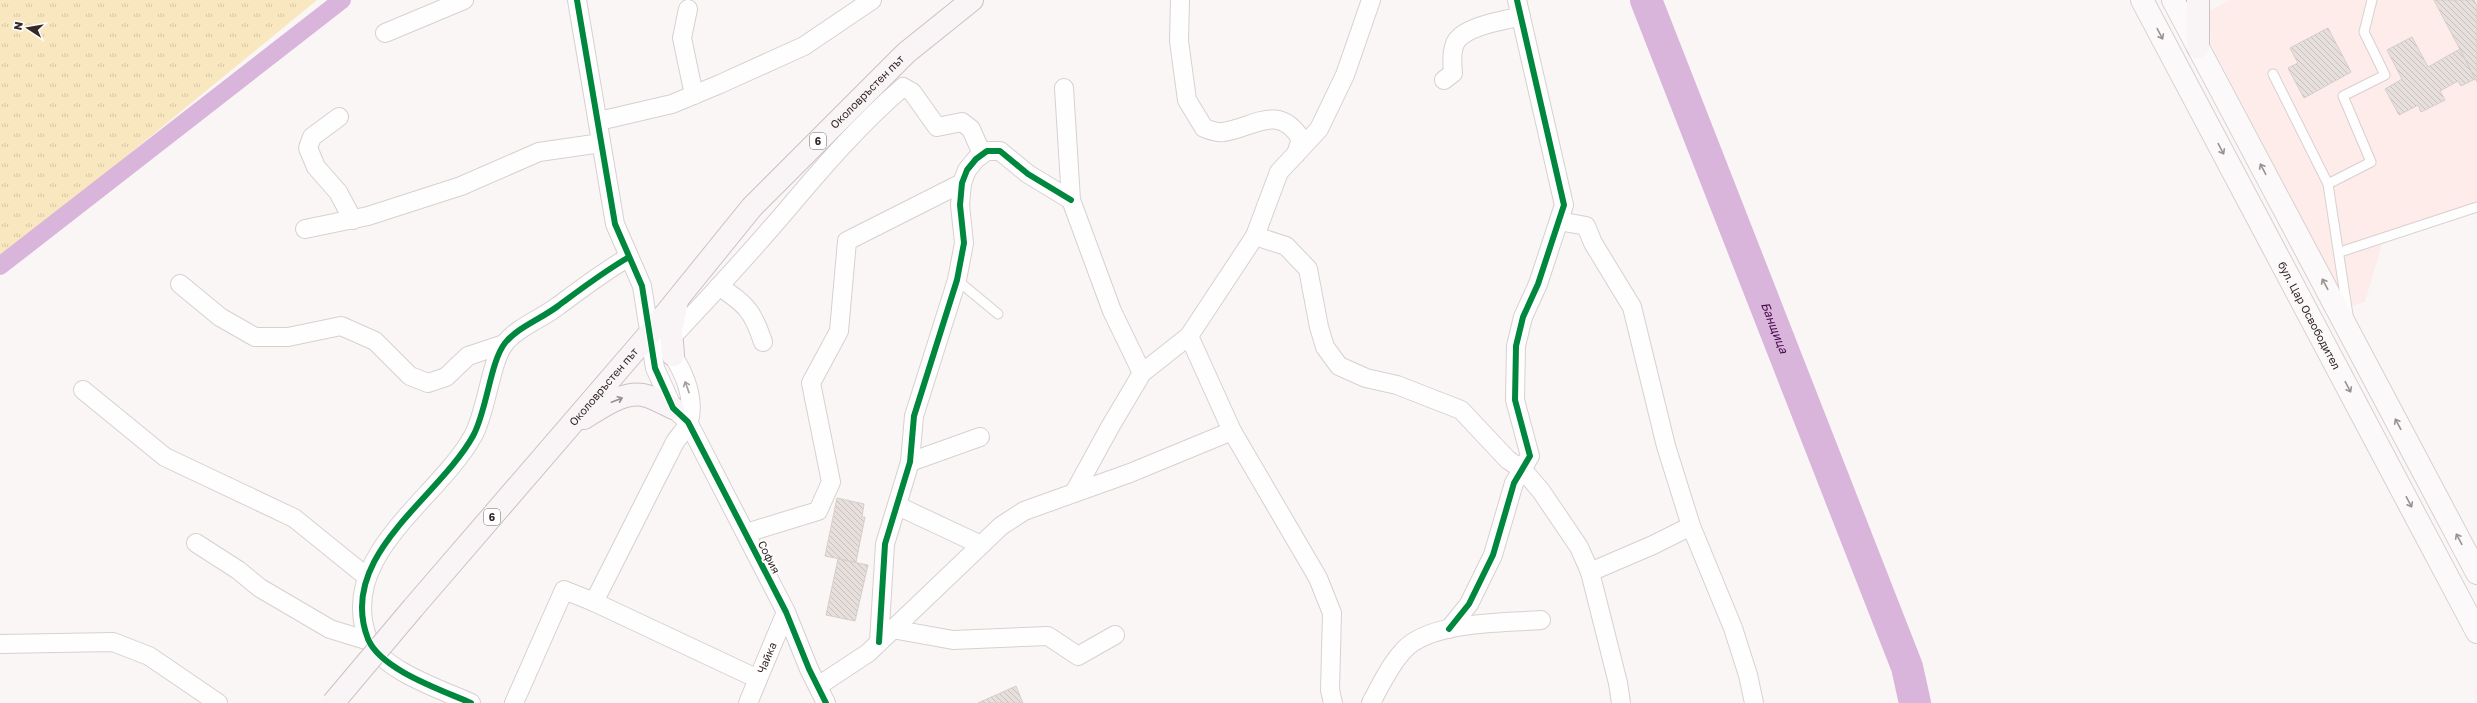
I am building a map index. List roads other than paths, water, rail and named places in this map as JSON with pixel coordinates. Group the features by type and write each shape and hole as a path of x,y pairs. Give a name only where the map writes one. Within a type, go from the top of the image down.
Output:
{"main road":[{"name":"Околовръстен път","path":"333,703 650,332 763,196 906,53 972,0"},
{"name":"бул. Цар Освободител","path":"2142,0 2477,632"},
{"path":"2173,0 2477,573"},
{"path":"2198,0 2198,47"},
{"path":"672,346 679,296"},
{"path":"571,425 617,399 634,395 647,396 681,415"}],"street":[{"path":"385,33 464,0"},
{"name":"София","path":"577,0 599,121 601,142 615,224 642,286 655,368 746,533 786,612 826,703"},
{"path":"599,121 672,104 694,95 804,46 872,0"},
{"path":"1180,0 1179,41 1187,100 1204,128 1221,132 1250,125 1260,119 1284,122 1294,128 1301,139 1296,154"},
{"path":"1075,491 1142,373 1188,336 1255,236 1279,172 1318,129 1346,75 1371,0"},
{"path":"1444,80 1452,72 1451,59 1457,40 1475,28 1519,8 1564,205 1538,284 1523,318 1516,346 1515,400 1530,456 1514,482 1493,555 1469,604 1449,629"},
{"path":"688,9 682,38 694,95"},
{"path":"672,346 719,286 824,165 876,110 903,87 912,92 937,127 962,122 971,129 982,154"},
{"path":"1064,88 1071,200 1112,311 1142,373"},
{"path":"339,117 312,137 308,148 316,166 338,192 353,220"},
{"path":"305,229 353,220 462,186 539,152 601,142"},
{"path":"879,642 886,544 910,462 914,416 957,280 964,243 960,205 962,183 967,170 982,154 987,151 1000,150 1028,174 1071,200"},
{"path":"746,533 818,511 830,482 811,383 839,331 847,241 962,183"},
{"path":"1559,221 1586,226 1593,243 1632,307 1666,446 1691,526 1733,628 1748,675 1754,703"},
{"path":"1255,236 1286,246 1308,269 1319,327 1326,348 1339,366 1366,378 1397,385 1461,410 1508,460 1522,469 1541,490 1578,547 1590,572 1621,703"},
{"path":"471,703 393,668 369,641 360,602 367,577 391,534 459,457 473,436 482,414 498,356 504,344 515,333 557,307 600,274 629,257"},
{"path":"180,284 220,317 255,338 288,337 341,326 374,341 410,376 428,383 446,377 468,356 504,344"},
{"path":"719,286 746,305 755,319 762,342"},
{"path":"594,602 675,442 681,415 690,395 672,346 650,332"},
{"path":"1188,336 1232,431 1318,578 1332,612 1330,690 1333,703"},
{"path":"83,390 165,457 294,518 367,577"},
{"path":"818,686 868,653 1001,526 1024,511 1075,491 1130,473 1232,431"},
{"path":"910,462 980,437"},
{"path":"898,506 981,545"},
{"path":"1590,572 1653,545 1691,526"},
{"path":"196,543 238,570 260,588 330,630 369,641"},
{"path":"514,703 564,590 594,602 758,679"},
{"name":"Чайка","path":"748,703 786,612"},
{"path":"1371,703 1403,650 1430,632 1541,620"},
{"path":"892,629 953,640 1048,636 1078,656 1114,635"},
{"path":"0,644 113,642 149,656 218,703"}],"lane":[{"path":"2328,184 2371,162 2343,96 2384,75 2364,32 2372,0"},
{"path":"2273,74 2328,184 2340,252 2350,332"},
{"path":"2340,252 2477,207"},
{"path":"957,280 998,314"}],"waterway":[{"path":"0,266 342,0"},
{"name":"Банщица","path":"1646,0 1907,667 1915,703"}]}
